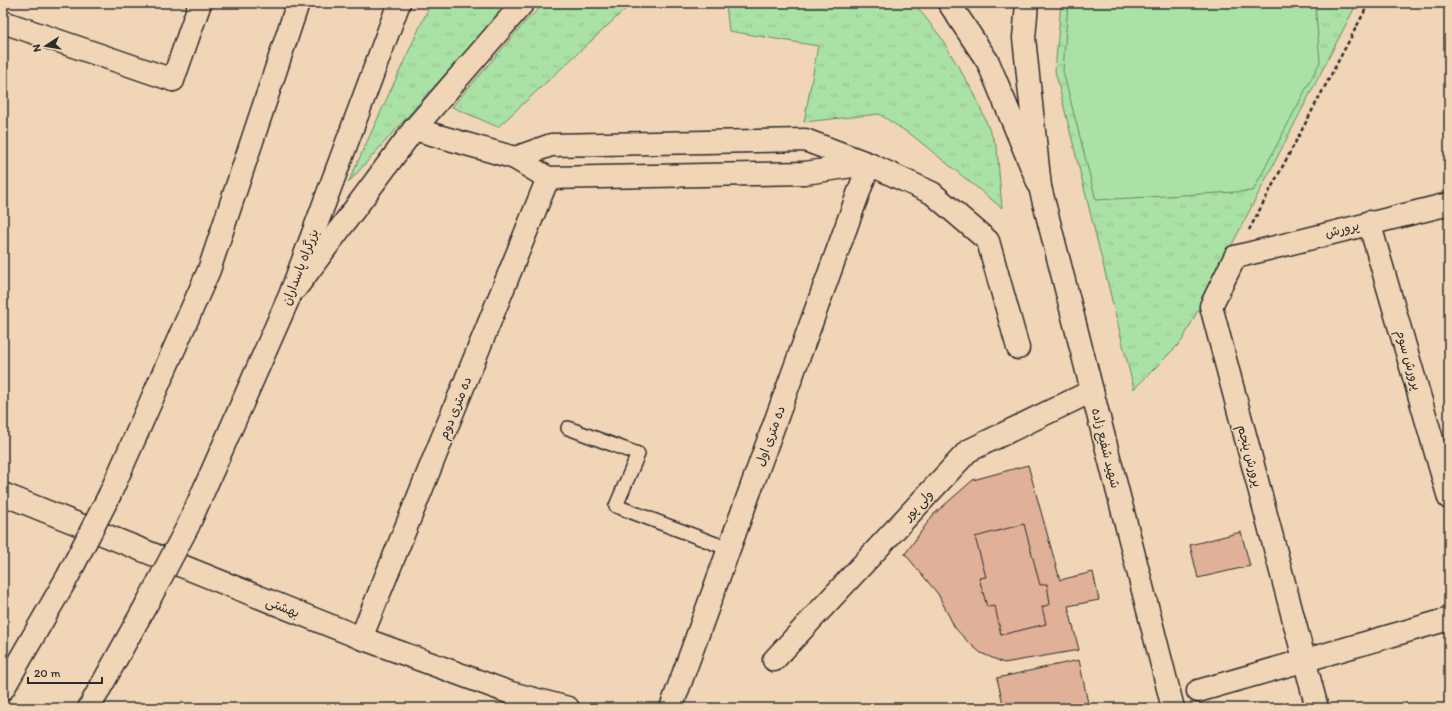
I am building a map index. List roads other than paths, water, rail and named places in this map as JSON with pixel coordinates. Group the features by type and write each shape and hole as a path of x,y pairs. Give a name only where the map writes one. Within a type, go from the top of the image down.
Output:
{"main road":[{"path":"3,22 173,80 200,3"},
{"path":"3,690 68,576 110,494 209,270 298,3"},
{"name":"بزرگراه پاسداران","path":"90,708 188,526 290,295 399,3"},
{"path":"290,295 414,129 523,3"},
{"path":"949,3 988,62 1040,187"},
{"path":"1027,3 1024,38 1040,187"},
{"path":"414,129 516,158 548,178 805,173 869,164"},
{"path":"516,158 551,145 805,140 869,164 932,193 988,241 1018,348"},
{"name":"ده متری اول","path":"671,708 869,164"},
{"name":"ده متری دوم","path":"361,638 548,178"},
{"name":"شهید شفیع زاده","path":"1040,187 1171,705"},
{"name":"پرورش","path":"1235,257 1369,222 1449,204"},
{"name":"پرورش سوم","path":"1369,222 1449,498"},
{"name":"پرورش پنجم","path":"1235,257 1211,306 1316,708"},
{"name":"ولی پور","path":"774,660 968,450 1092,391"},
{"name":"بهشتی","path":"3,494 361,638 511,693 568,708"},
{"path":"1198,691 1449,619"}],"lane":[{"path":"568,428 638,454 616,506 729,549"}]}
